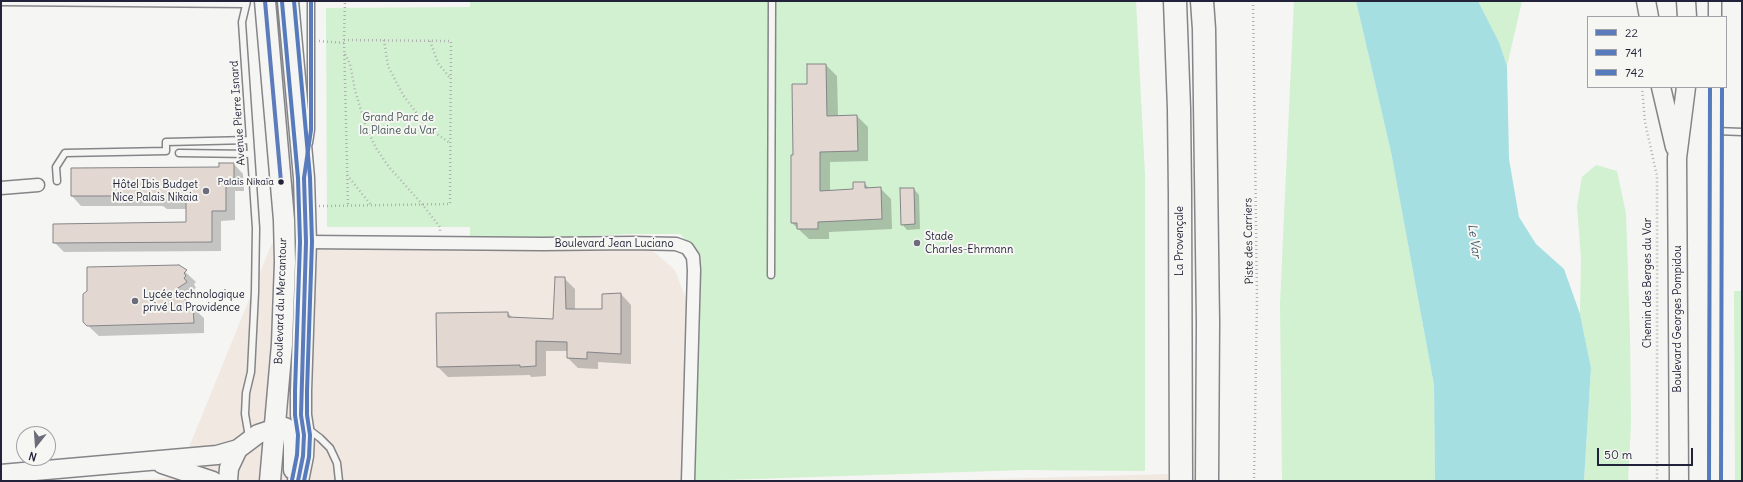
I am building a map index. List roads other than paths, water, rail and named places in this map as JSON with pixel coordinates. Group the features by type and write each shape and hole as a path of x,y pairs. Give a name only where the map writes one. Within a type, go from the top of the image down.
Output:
{"highway":[{"name":"La Provençale","path":"1175,1 1179,101 1180,195 1180,481"},
{"path":"1202,1 1204,37 1208,322 1207,481"}],"main road":[{"name":"Boulevard du Mercantour","path":"265,1 285,257 282,344 270,481"},
{"name":"Boulevard du Mercantour","path":"288,1 304,178 306,242 301,391 301,415 304,434 303,456 298,481"},
{"path":"1686,1 1686,16"},
{"name":"Boulevard Georges Pompidou","path":"1661,88 1677,158"},
{"name":"Boulevard Georges Pompidou","path":"1678,481 1677,158 1686,88"},
{"path":"1,474 217,455 244,444 258,434 274,428 285,427 292,431 294,445 293,481"},
{"path":"228,481 229,468 244,444"},
{"path":"153,461 213,481"}],"street":[{"path":"1715,1 1716,16"},
{"path":"1716,88 1716,481"},
{"path":"1,188 38,185"},
{"name":"Boulevard Jean Luciano","path":"306,242 543,244 633,242 676,244 687,248 692,257 694,270 688,481"}],"lane":[{"path":"304,178 311,130 311,1"},
{"path":"771,275 772,1"},
{"path":"1,2 246,3"},
{"name":"Avenue Pierre Isnard","path":"244,444 246,393 251,372 256,292 256,228 242,22 246,3"},
{"path":"1716,131 1742,132"},
{"path":"57,181 56,167 65,153 166,151 166,142 250,140"},
{"path":"179,153 251,154"},
{"path":"303,426 330,448 338,463 339,481"}],"water":[{"name":"Le Var","path":"1356,1 1478,1 1499,42 1507,66 1509,159 1519,217 1536,244 1564,269 1580,314 1591,368 1584,481 1435,481 1434,385 1391,152"}],"place":[{"name":"Palais Nikaïa","path":"281,182"},
{"name":"Hôtel Ibis Budget Nice Palais Nikaia","path":"206,191"},
{"name":"Stade Charles-Ehrmann","path":"917,243"},
{"name":"Lycée technologique privé La Providence","path":"135,301"}],"park label":[{"name":"Grand Parc de la Plaine du Var","path":"398,124"}]}
